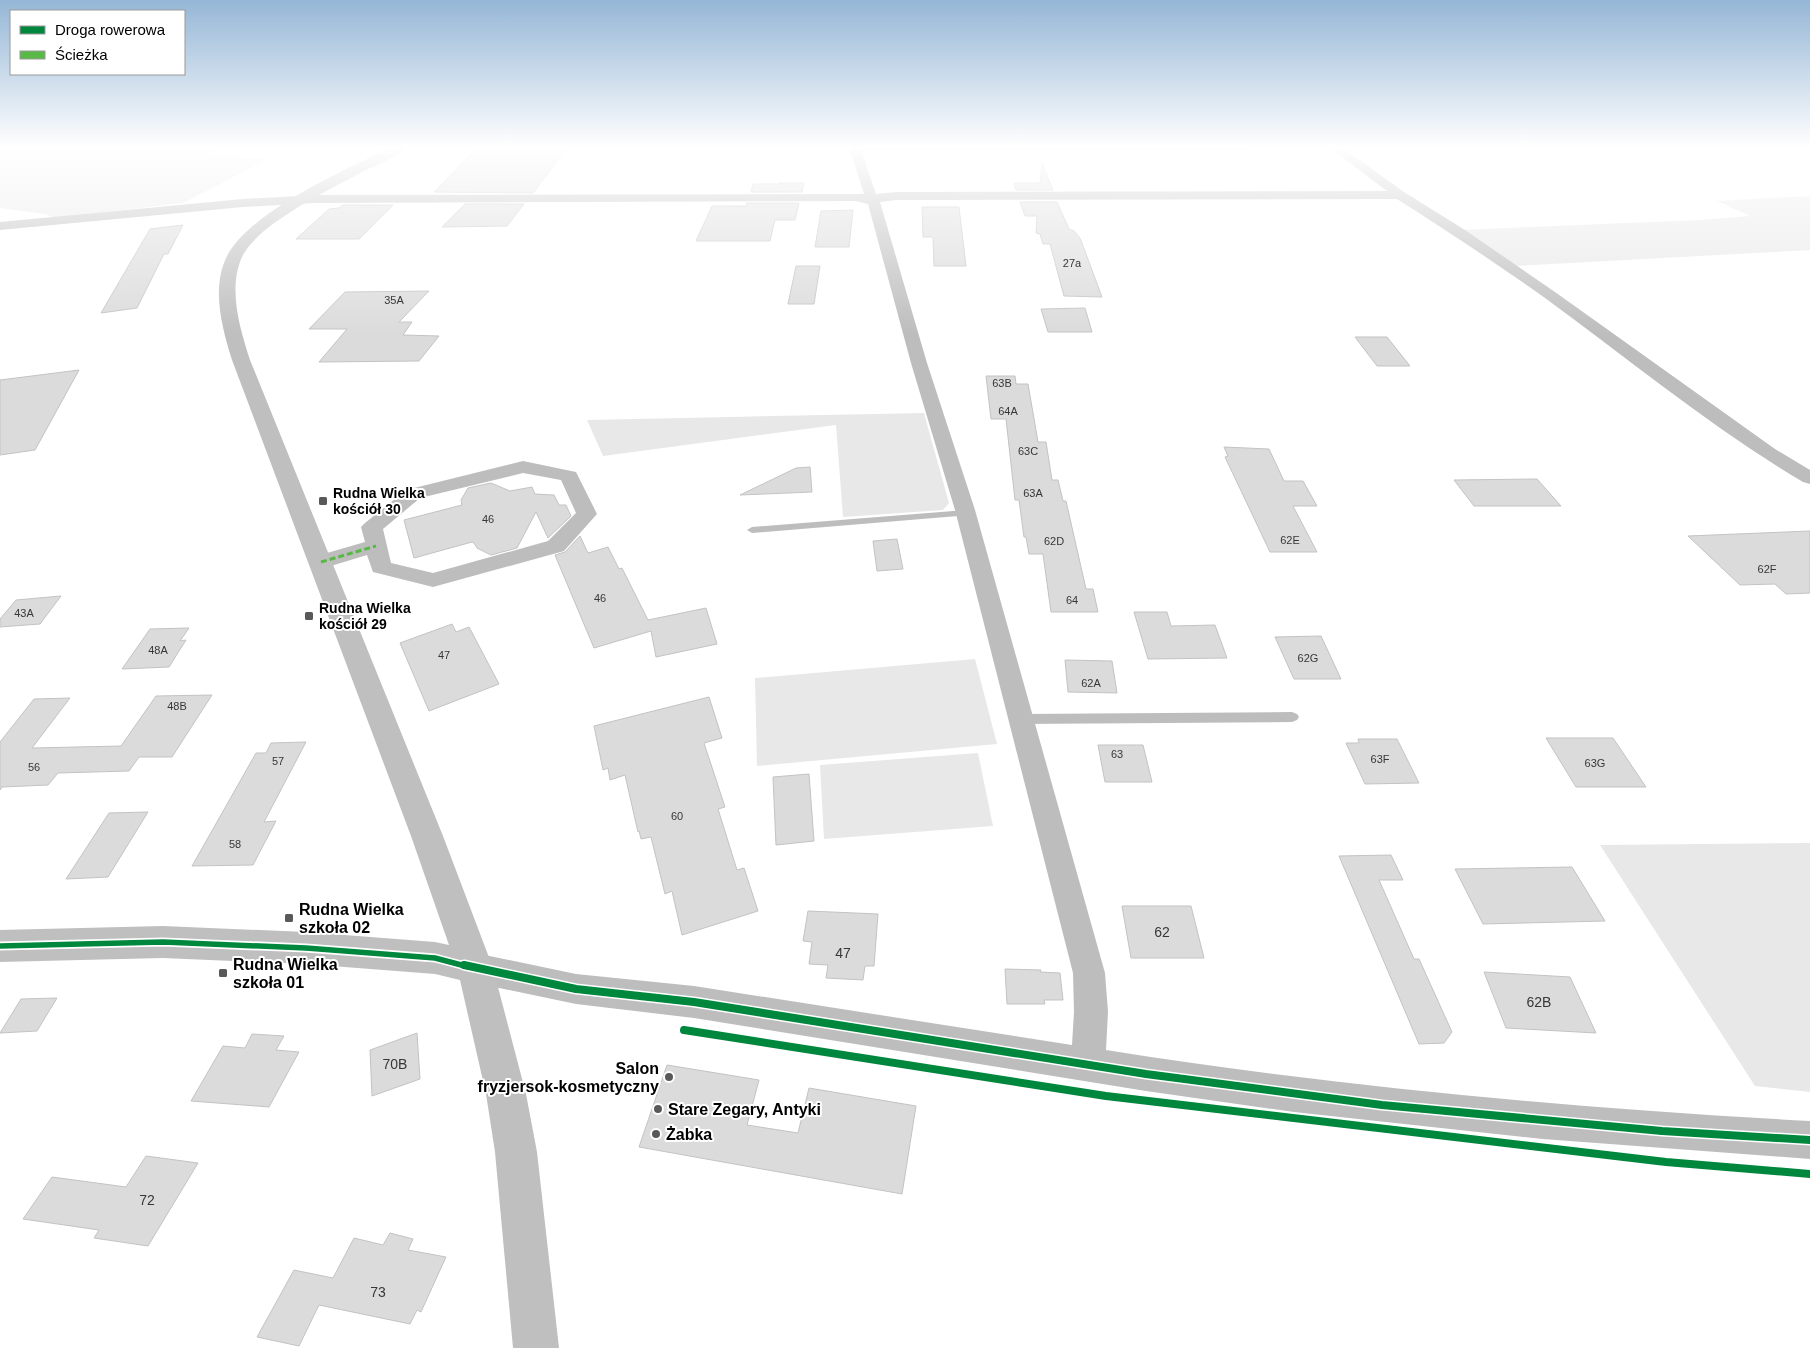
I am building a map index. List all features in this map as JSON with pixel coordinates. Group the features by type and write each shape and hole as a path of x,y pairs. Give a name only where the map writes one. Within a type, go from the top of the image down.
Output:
{"street":[{"path":"0,226 190,209"},
{"path":"288,209 260,226 242,244 235,255 231,269 229,322 241,360 427,836 475,968 506,1094 516,1152 536,1348"},
{"path":"877,209 919,363 966,513 1088,973 1091,1012 1088,1065"},
{"path":"1422,209 1528,279 1768,453 1810,478"},
{"path":"10,212 38,217 40,218 38,222"},
{"path":"523,467 569,476 587,514 556,546 434,580 381,567 376,546 372,526 413,494 523,467"},
{"path":"321,562 376,546"},
{"path":"0,946 163,942 306,948 435,958 576,988 694,1002 1146,1074 1391,1106 1662,1131 1810,1140"}],"lane":[{"path":"752,530 966,513"},
{"path":"1021,719 1292,717"}],"shaded area":[{"path":"7,209 133,209 55,218 45,214"},
{"path":"1734,209 1810,209 1810,250 1515,266 1461,230 1700,220 1750,216"},
{"path":"924,413 949,503 943,510 843,517 836,425 603,456 587,420"},
{"path":"975,659 997,744 757,766 755,678"},
{"path":"978,753 993,826 824,839 820,765"},
{"path":"1810,843 1810,1092 1755,1086 1600,845"}],"building":[{"path":"329,209 389,209 359,239 296,239"},
{"path":"460,209 520,209 507,226 442,227"},
{"path":"711,209 798,209 795,220 775,220 770,241 696,241"},
{"path":"922,209 959,209 966,266 934,266 933,237 923,237"},
{"path":"1022,209 1060,209 1069,229 1074,231 1080,238 1102,297 1064,296 1050,244 1043,244 1040,234 1036,233 1037,216 1025,216"},
{"path":"853,210 849,247 815,247 821,211"},
{"path":"183,225 168,254 164,254 137,308 101,313 150,229"},
{"path":"796,266 820,266 814,304 788,304"},
{"path":"429,291 399,322 412,322 403,335 439,336 419,361 319,362 347,329 309,329 345,292"},
{"path":"1085,308 1092,332 1048,332 1041,309"},
{"path":"1355,337 1387,337 1410,366 1377,366"},
{"path":"79,370 35,450 0,455 0,380"},
{"path":"986,376 1015,376 1016,384 1028,384 1038,442 1046,442 1052,480 1058,480 1063,501 1066,501 1086,589 1093,589 1098,612 1051,612 1043,554 1029,554 1026,537 1024,537 1019,500 1015,500 1006,419 991,419"},
{"path":"1224,447 1269,449 1284,481 1303,481 1317,506 1293,506 1317,552 1270,552 1225,457 1228,456"},
{"path":"810,467 812,492 740,495 796,468"},
{"path":"1537,479 1561,506 1474,506 1454,480"},
{"path":"491,483 510,491 532,487 535,494 554,495 559,505 566,505 571,516 548,538 536,512 517,548 491,555 477,548 472,542 414,558 404,520 462,505 461,500 468,488"},
{"path":"1810,531 1810,593 1786,594 1775,584 1740,585 1688,536"},
{"path":"580,536 588,553 608,547 619,569 622,568 648,620 706,608 717,644 656,657 651,631 594,648 555,555 565,552"},
{"path":"897,539 903,569 877,571 873,541"},
{"path":"61,596 40,624 0,627 0,619 16,600"},
{"path":"1134,612 1167,612 1171,626 1215,625 1227,658 1148,659"},
{"path":"452,624 456,632 469,627 499,684 429,711 400,643"},
{"path":"189,628 180,641 186,640 169,667 122,669 150,629"},
{"path":"1321,636 1341,679 1294,679 1275,637"},
{"path":"1065,660 1112,661 1117,693 1068,692"},
{"path":"212,695 172,757 139,757 129,771 58,773 48,785 2,787 0,790 0,742 34,699 70,698 32,748 121,746 156,696"},
{"path":"709,697 722,738 704,743 725,807 718,809 737,870 744,868 758,911 682,935 672,891 665,894 651,837 641,839 638,832 625,775 610,780 608,768 603,770 594,726"},
{"path":"1546,738 1613,738 1646,787 1576,787"},
{"path":"1358,739 1397,739 1419,783 1365,784 1346,743 1359,743"},
{"path":"306,742 264,822 276,821 253,865 192,866 256,753 266,753 271,743"},
{"path":"1098,745 1143,745 1152,782 1105,782"},
{"path":"809,774 814,841 776,845 773,777"},
{"path":"148,812 108,877 66,879 109,813"},
{"path":"1391,855 1403,880 1379,880 1414,959 1419,959 1452,1032 1444,1043 1419,1044 1339,856"},
{"path":"1572,867 1605,921 1483,924 1455,869"},
{"path":"1122,906 1191,906 1204,958 1131,958"},
{"path":"808,911 878,914 874,966 865,966 863,980 826,978 828,965 809,964 812,942 803,941"},
{"path":"1005,969 1041,970 1040,972 1060,973 1063,1000 1044,1000 1045,1004 1007,1004"},
{"path":"1484,972 1570,977 1596,1033 1506,1028"},
{"path":"57,998 37,1031 0,1033 21,999"},
{"path":"417,1033 420,1079 372,1096 370,1050"},
{"path":"252,1034 284,1036 276,1050 299,1052 269,1107 191,1101 223,1046 245,1048"},
{"path":"667,1065 759,1080 747,1125 798,1133 809,1088 916,1106 902,1194 639,1147"},
{"path":"146,1156 198,1163 148,1246 94,1238 99,1230 23,1219 52,1177 126,1187"},
{"path":"390,1233 413,1239 408,1250 446,1257 421,1312 417,1310 410,1324 319,1305 299,1346 257,1337 294,1270 333,1278 354,1238 383,1245"}],"marked path":[{"path":"321,562 376,546"}],"cycle path":[{"path":"0,946 163,942 306,948 435,958 576,989 694,1002 1146,1074 1382,1105 1662,1131 1810,1140"},
{"path":"684,1030 1106,1096 1666,1162 1810,1174"}],"place":[{"name":"Rudna Wielka kościół 30","path":"323,501"},
{"name":"Rudna Wielka kościół 29","path":"309,616"},
{"name":"Rudna Wielka szkoła 02","path":"289,918"},
{"name":"Rudna Wielka szkoła 01","path":"223,973"},
{"name":"Salon fryzjersok-kosmetyczny","path":"669,1077"},
{"name":"Stare Zegary, Antyki","path":"658,1109"},
{"name":"Żabka","path":"656,1134"}]}
